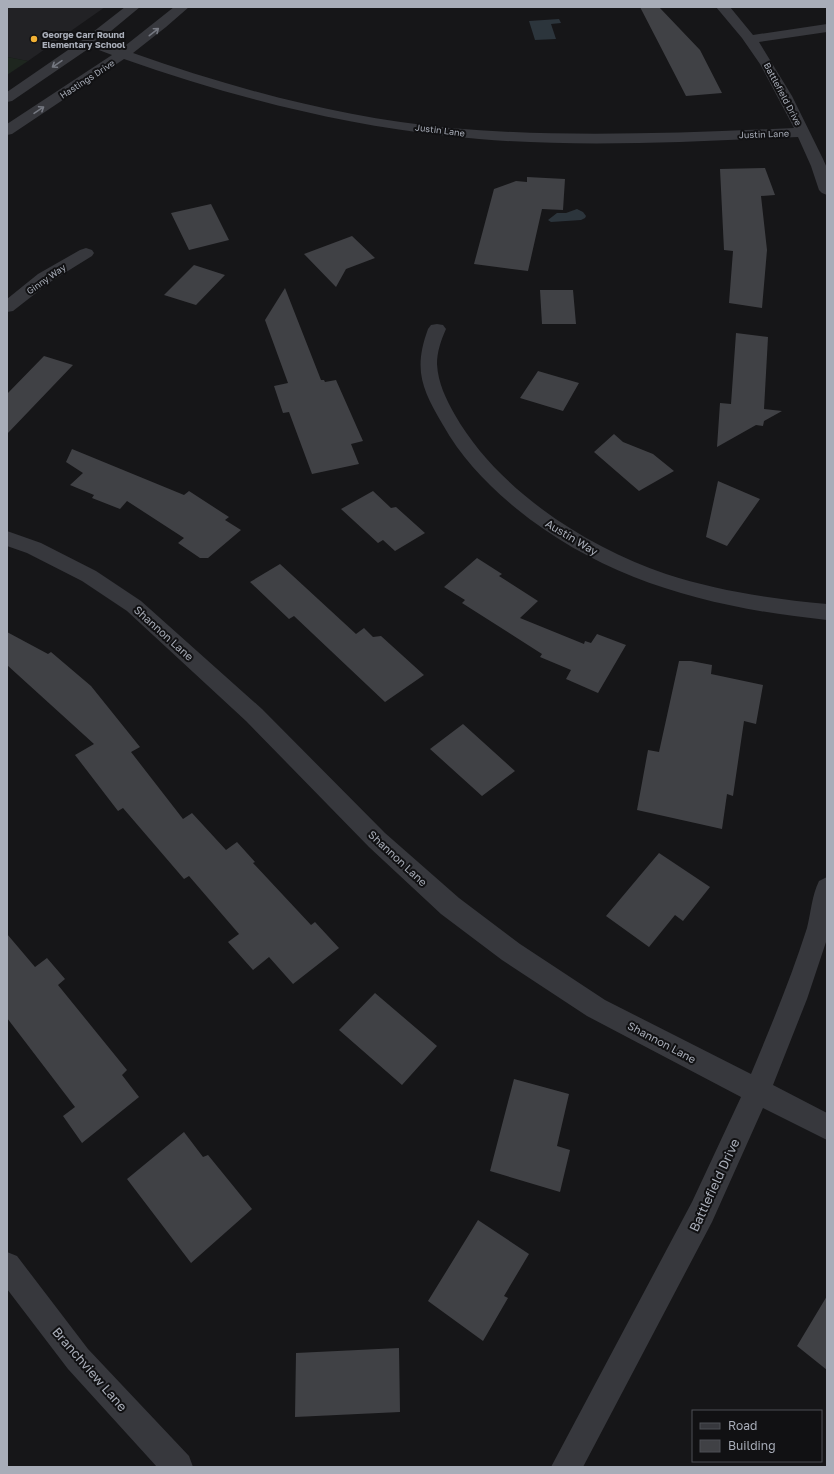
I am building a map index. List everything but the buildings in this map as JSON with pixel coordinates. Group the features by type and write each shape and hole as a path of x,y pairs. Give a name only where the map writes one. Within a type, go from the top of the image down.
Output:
{"street":[{"path":"7,98 89,42 133,7"},
{"name":"Hastings Drive","path":"7,131 124,55 158,29 182,7"},
{"name":"Battlefield Drive","path":"723,7 751,39 772,71 815,156 827,190"},
{"path":"751,39 827,28"},
{"name":"Justin Lane","path":"89,42 124,55 260,97 320,111 448,132 516,137 584,139 653,138 803,132"},
{"name":"Ginny Way","path":"7,307 44,278 86,252"},
{"name":"Austin Way","path":"437,329 430,349 428,370 434,391 446,417 462,443 489,474 530,510 562,533 608,558 658,579 724,597 791,608 827,612"},
{"name":"Shannon Lane","path":"7,538 34,548 89,576 134,606 254,715 377,840 450,906 511,952 596,1008 827,1127"},
{"name":"Battlefield Drive","path":"566,1467 702,1212 757,1092 794,999 816,934 827,888"},
{"name":"Branchview Lane","path":"7,1266 78,1359 178,1467"}],"shaded area":[{"name":"George Carr Round Elementary School","path":"7,7 105,7 28,61 7,57"},
{"path":"559,19 561,23 551,24 556,39 535,40 529,21"},
{"path":"7,57 28,61 7,75"},
{"path":"577,209 583,212 586,216 585,218 581,220 551,222 548,220 557,213 566,213"}],"place":[{"name":"George Carr Round Elementary School","path":"34,39"}]}
